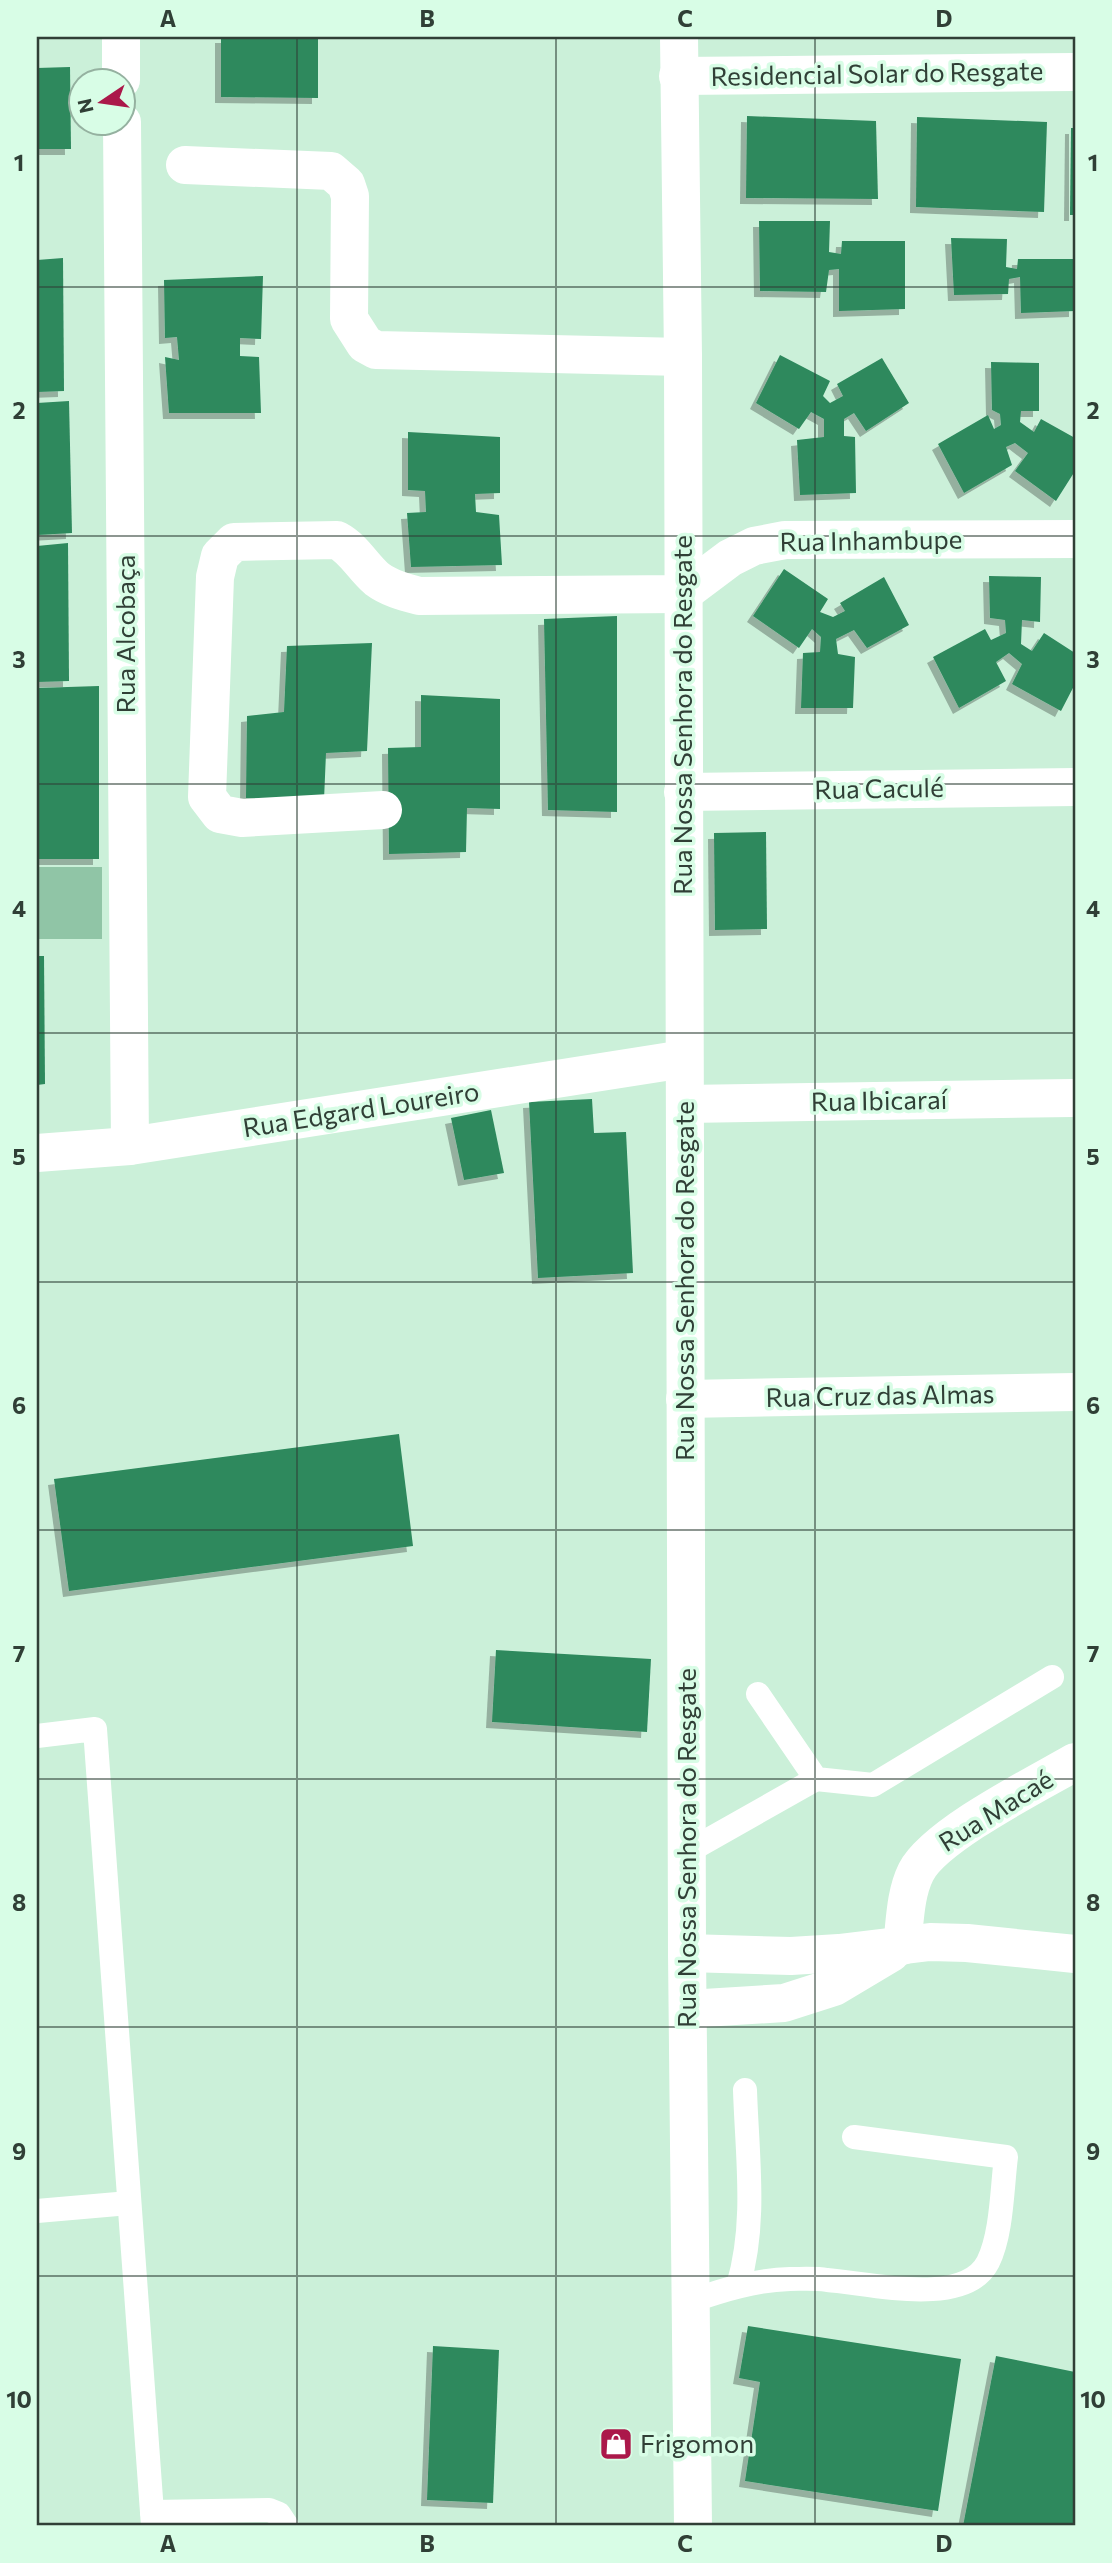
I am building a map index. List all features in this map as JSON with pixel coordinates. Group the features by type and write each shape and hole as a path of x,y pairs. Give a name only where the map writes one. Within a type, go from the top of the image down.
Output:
{"street":[{"path":"121,37 121,66"},
{"name":"Rua Nossa Senhora do Resgate","path":"679,37 683,357 687,1953 692,2526"},
{"name":"Residencial Solar do Resgate","path":"678,76 1075,72"},
{"name":"Rua Alcobaça","path":"122,136 130,1146"},
{"path":"185,164 331,171 339,177 346,184 351,206 349,320 365,344 376,350 683,357"},
{"name":"Rua Inhambupe","path":"682,594 730,558 754,546 785,540 1075,539"},
{"path":"383,810 242,818 220,814 207,797 215,577 220,556 234,542 337,540 349,547 377,578 393,588 419,596 682,594"},
{"name":"Rua Caculé","path":"683,792 1075,787"},
{"name":"Rua Edgard Loureiro","path":"37,1153 130,1146 684,1059"},
{"name":"Rua Ibicaraí","path":"686,1104 1072,1098"},
{"name":"Rua Cruz das Almas","path":"685,1399 1075,1392"},
{"name":"Rua Macaé","path":"902,1946 915,1873 927,1855 982,1815 1075,1762"},
{"path":"687,1953 791,1956 930,1942 1075,1954"},
{"path":"688,2009 785,2003 834,1987 902,1946"}],"lane":[{"path":"687,1852 816,1779 873,1785 1052,1677"},
{"path":"758,1694 816,1779"},
{"path":"37,1736 95,1729 152,2519 269,2510 279,2514 287,2526"},
{"path":"738,2286 747,2258 750,2232 746,2090"},
{"path":"691,2301 738,2286 787,2279 825,2279 914,2290 942,2288 966,2283 988,2263 996,2234 1006,2157 855,2137"},
{"path":"37,2211 130,2203"}],"green space":[{"path":"37,867 102,867 102,939 37,939"}],"building":[{"path":"221,37 318,37 318,98 221,97"},
{"path":"66,67 66,136 71,136 71,149 37,149 37,68"},
{"path":"747,116 876,121 878,199 746,198"},
{"path":"917,117 1047,122 1044,212 916,207"},
{"path":"1071,128 1075,128 1075,215 1070,215"},
{"path":"759,221 830,221 829,252 841,254 842,241 905,241 905,309 839,311 839,269 829,270 826,292 760,291"},
{"path":"951,238 1007,239 1006,267 1017,269 1018,259 1075,259 1075,311 1021,313 1020,277 1009,279 1008,294 954,295"},
{"path":"63,258 64,391 37,392 37,260"},
{"path":"263,276 261,339 240,338 240,356 259,357 261,413 169,413 165,357 179,360 177,337 165,338 164,280"},
{"path":"780,355 830,381 823,396 830,403 843,396 837,384 882,358 909,403 866,431 854,413 844,419 844,436 855,437 856,493 800,495 797,440 824,437 824,419 811,412 799,429 756,403"},
{"path":"991,362 1039,363 1039,411 1021,411 1020,422 1034,432 1041,419 1075,438 1075,471 1056,501 1015,471 1028,453 1015,443 1006,447 1012,465 964,493 938,444 988,415 994,429 1001,425 1000,414 992,410"},
{"path":"69,401 72,533 37,535 37,403"},
{"path":"408,432 500,437 500,493 475,494 476,512 499,515 502,565 411,567 407,513 426,512 425,491 408,490"},
{"path":"68,543 69,681 37,682 37,546"},
{"path":"784,569 828,599 820,612 833,617 845,611 840,603 884,577 909,625 867,648 854,630 836,639 838,654 855,657 853,708 801,708 803,653 820,652 821,637 812,629 799,648 753,616"},
{"path":"989,576 1041,577 1040,622 1022,620 1021,644 1032,651 1044,633 1075,653 1075,684 1061,711 1012,684 1022,664 1009,653 996,662 1006,681 959,708 933,657 985,629 991,640 1006,633 1005,620 990,618"},
{"path":"617,616 617,812 548,810 544,619"},
{"path":"372,643 367,751 326,753 324,800 246,798 247,716 284,712 287,646"},
{"path":"99,686 99,859 37,859 37,688"},
{"path":"421,695 500,699 500,809 467,808 466,852 389,854 388,748 421,747"},
{"path":"766,832 767,929 715,930 714,833"},
{"path":"37,956 44,956 45,1084 37,1085"},
{"path":"592,1099 594,1133 626,1132 633,1273 538,1278 529,1102"},
{"path":"491,1110 504,1173 464,1180 451,1118"},
{"path":"399,1434 413,1546 69,1591 54,1479"},
{"path":"496,1650 651,1659 647,1732 492,1722"},
{"path":"748,2326 961,2359 938,2511 745,2481 760,2382 739,2378"},
{"path":"433,2346 499,2350 493,2503 427,2500"},
{"path":"996,2356 1075,2372 1075,2526 963,2526"}],"place":[{"name":"Frigomon","path":"616,2444"}]}
